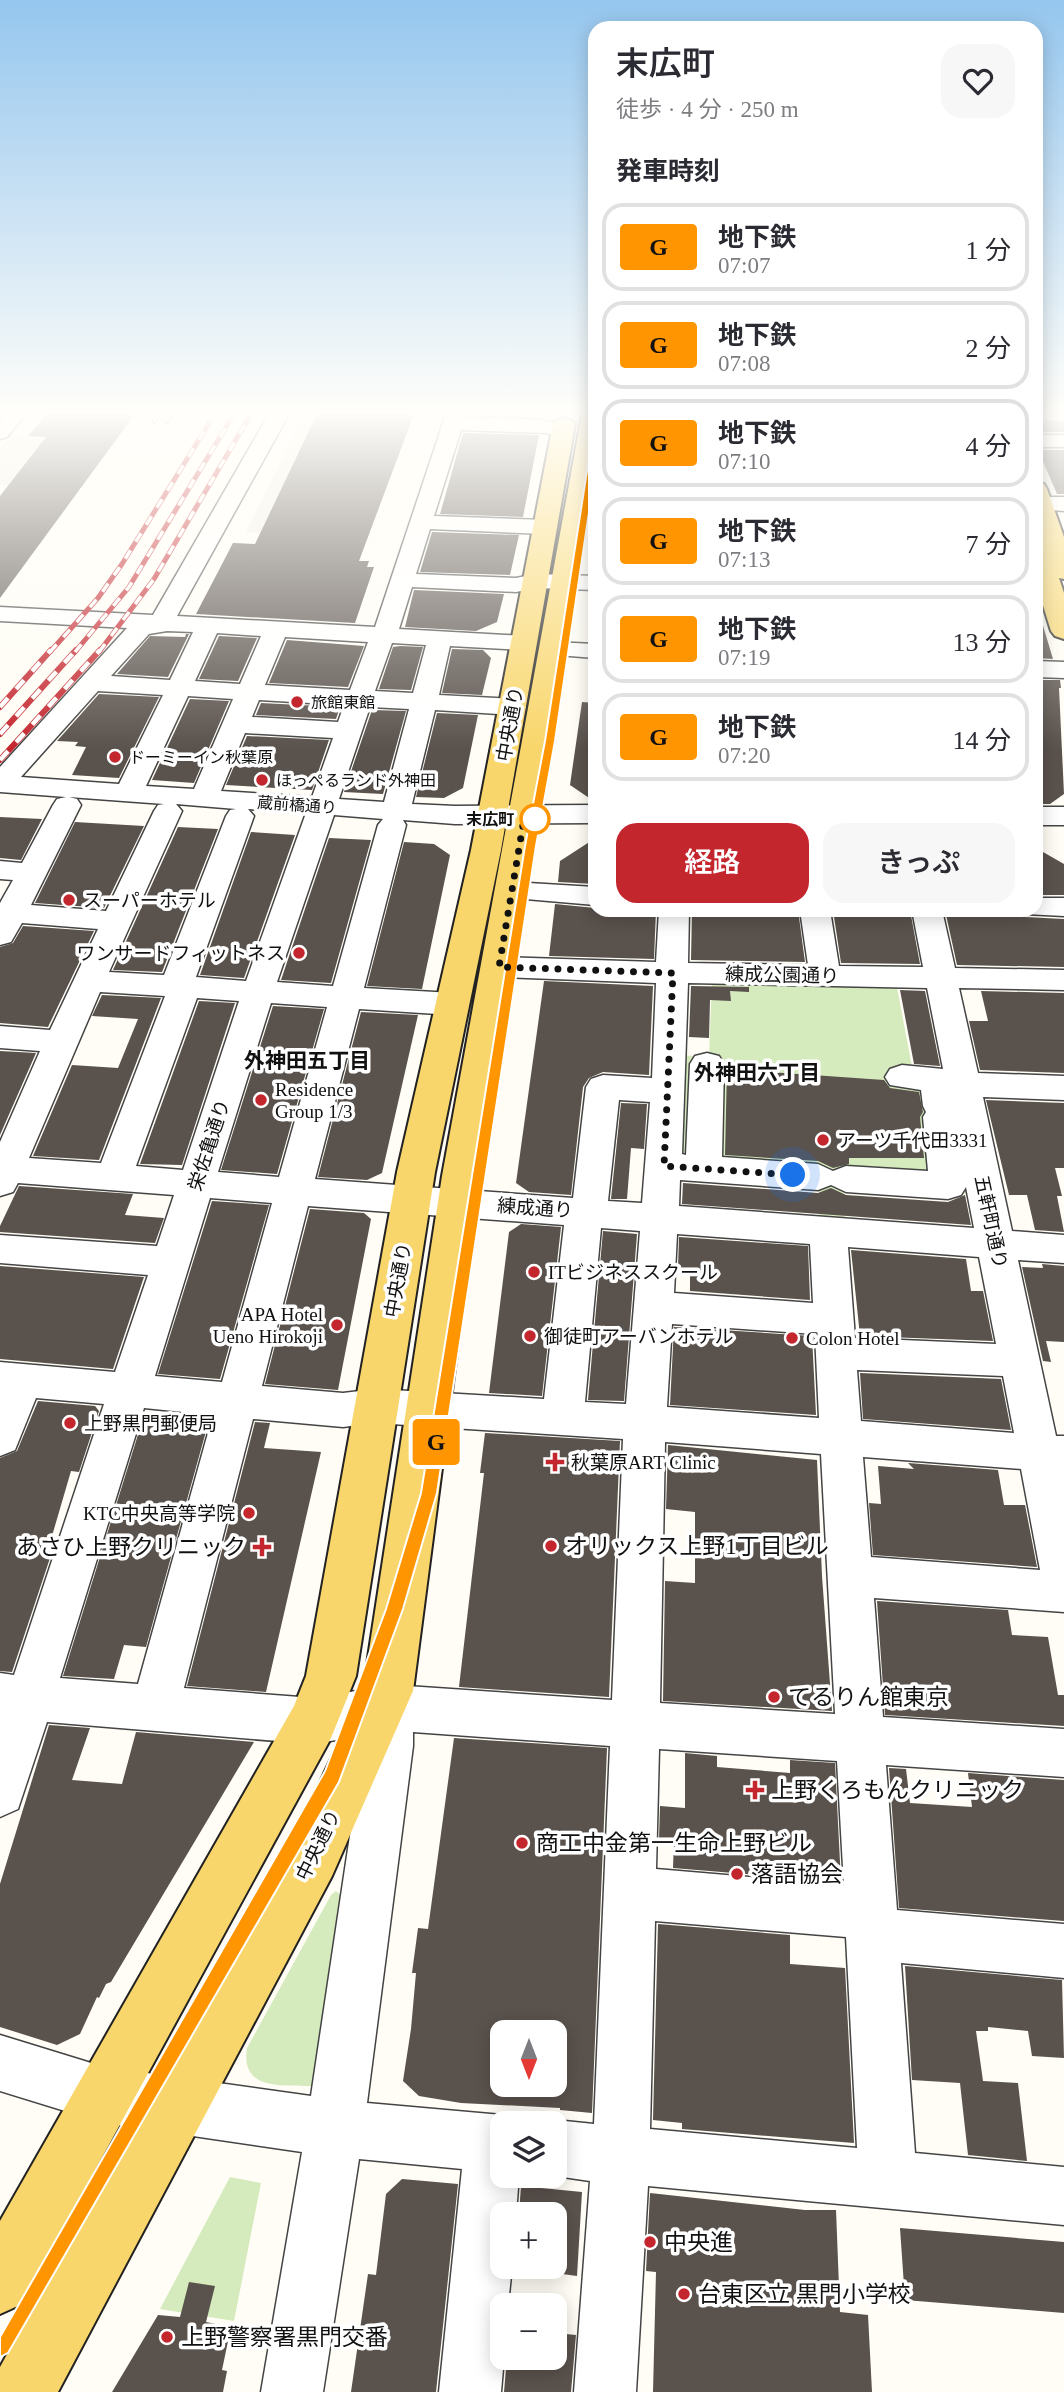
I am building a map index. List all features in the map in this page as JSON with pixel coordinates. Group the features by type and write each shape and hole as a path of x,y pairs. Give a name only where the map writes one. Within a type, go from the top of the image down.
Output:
{"main road":[{"name":"中央通り","path":"22,2392 313,1857 385,1702 428,1409 434,1200 453,1004 508,821 581,526"},
{"path":"1050,526 1064,631"},
{"name":"中央通り","path":"0,2282 313,1721 331,1676 376,1406 499,967 512,891 508,821 513,707 545,527"},
{"path":"1043,557 1055,575"}],"street":[{"path":"0,784 141,628 161,622 216,526"},
{"name":"栄佐亀通り","path":"0,1792 15,1698 132,1389 258,992 419,526"},
{"path":"511,526 545,527"},
{"path":"402,580 516,585 536,581 588,583"},
{"path":"0,614 524,643"},
{"path":"129,793 209,625"},
{"path":"204,798 276,629"},
{"path":"155,1708 394,819 440,638"},
{"path":"552,649 588,650"},
{"path":"1043,669 1064,670"},
{"path":"91,684 513,707"},
{"path":"235,724 349,731"},
{"name":"蔵前橋通り","path":"0,784 204,798 319,814 394,819 508,821 588,829"},
{"name":"蔵前橋通り","path":"0,801 240,816 319,814"},
{"path":"4,920 33,873 66,805"},
{"path":"2,1174 168,811"},
{"name":"蔵前橋通り","path":"508,821 588,815"},
{"path":"114,1177 240,816"},
{"path":"1043,816 1064,816"},
{"path":"1043,832 1064,832"},
{"path":"0,870 33,873"},
{"path":"512,891 588,896"},
{"path":"1043,906 1064,907"},
{"path":"605,2392 621,2155 645,1423 664,1166 674,917"},
{"path":"816,917 825,975"},
{"name":"五軒町通り","path":"928,917 941,977 948,1103 996,1244 1021,1361 1052,1453 1064,1576"},
{"path":"4,920 117,921"},
{"name":"練成公園通り","path":"499,967 1064,980"},
{"path":"89,981 453,1004"},
{"path":"0,1037 61,1042"},
{"path":"704,1169 707,1065"},
{"path":"664,1166 948,1186 948,1103 937,1079 902,1077"},
{"path":"564,1418 585,1211 592,1195 603,1087 668,1091"},
{"path":"948,1103 1064,1088"},
{"name":"練成通り","path":"2,1174 196,1182 1064,1249"},
{"path":"832,1177 834,1337 888,2179"},
{"path":"0,1250 172,1262"},
{"path":"654,1307 834,1337 1021,1361"},
{"path":"0,1438 11,1379 342,1410 376,1406 428,1409 1052,1453"},
{"path":"849,1576 1064,1592"},
{"path":"15,1698 313,1721 385,1702 634,1725 1064,1753"},
{"path":"292,2392 335,2128 389,1746 385,1702"},
{"path":"628,1893 1064,1951"},
{"path":"0,2063 104,2095 176,2107 335,2128 490,2143"},
{"path":"567,2150 1064,2196"},
{"path":"470,2392 493,2188"}],"green space":[{"path":"712,980 896,982 913,1072 973,1194 844,1185 845,1218 819,1216 819,1185 674,1175 680,1055 709,1057"},
{"path":"336,1891 344,1898 312,2086 266,2083 250,2072 247,2048 331,1895"},
{"path":"230,2177 261,2183 234,2321 160,2309"}],"shaded area":[{"path":"249,526 265,526 273,534 246,532"}],"building":[{"path":"0,526 53,526 0,598"},
{"path":"264,526 372,526 359,561 369,561 367,567 374,567 355,623 196,614 233,543 255,544"},
{"path":"432,532 519,535 510,575 420,572"},
{"path":"414,590 504,594 497,622 476,631 405,627"},
{"path":"1043,626 1053,659 1043,658"},
{"path":"189,634 168,677 117,674 150,636 185,637"},
{"path":"219,636 257,638 238,681 199,679"},
{"path":"287,640 364,646 348,687 269,683"},
{"path":"393,647 423,647 411,690 379,689"},
{"path":"452,649 483,650 491,658 482,695 442,693"},
{"path":"1043,680 1060,680 1064,794 1050,804 1043,804"},
{"path":"99,694 159,697 119,778 72,775 86,747 75,746 78,742 57,741"},
{"path":"190,699 229,701 194,783 152,780"},
{"path":"582,702 588,702 588,797 570,785"},
{"path":"261,703 340,707 336,719 256,715"},
{"path":"372,710 406,711 383,794 344,792"},
{"path":"437,713 478,715 463,788 444,798 416,797"},
{"path":"247,736 329,740 312,790 226,785"},
{"path":"0,817 42,819 21,860 0,858"},
{"path":"75,822 144,826 104,908 35,903"},
{"path":"178,827 218,829 162,972 113,970"},
{"path":"251,832 295,835 244,978 200,975"},
{"path":"329,838 371,840 331,983 281,980"},
{"path":"404,842 434,844 450,855 422,989 367,986"},
{"path":"588,843 588,884 558,882 560,861"},
{"path":"1043,852 1064,864 1064,895 1043,895"},
{"path":"555,904 588,907 588,917 656,917 654,959 549,956"},
{"path":"692,917 799,917 805,962 691,960"},
{"path":"834,917 911,917 920,964 841,963"},
{"path":"947,917 1064,919 1064,967 957,965"},
{"path":"23,926 94,931 48,1027 0,1023 0,947 13,943"},
{"path":"544,981 653,986 649,1075 603,1072 589,1078 583,1087 571,1195 529,1192 516,1183"},
{"path":"691,986 749,987 749,992 730,991 731,1001 710,1000 709,1038 689,1037"},
{"path":"900,990 925,991 940,1066 914,1064"},
{"path":"981,991 1064,993 1064,1073 980,1070 969,1021 988,1021"},
{"path":"102,995 161,998 99,1160 33,1156 72,1065 118,1068 138,1019 92,1016"},
{"path":"199,1001 235,1003 182,1165 140,1164"},
{"path":"273,1006 324,1009 277,1174 221,1170"},
{"path":"361,1012 418,1015 382,1173 367,1180 318,1177"},
{"path":"0,1051 36,1053 0,1135"},
{"name":"アーツ千代田3331","path":"727,1069 884,1080 890,1088 919,1092 923,1112 920,1117 924,1158 849,1158 849,1164 833,1168 818,1161 725,1155"},
{"path":"986,1100 1064,1103 1064,1168 1055,1168 1062,1196 1057,1196 1064,1232 1035,1230 1027,1195 1009,1195"},
{"path":"621,1103 647,1104 644,1149 631,1148 627,1199 611,1199"},
{"path":"683,1183 818,1193 831,1188 846,1195 948,1202 965,1195 971,1225 682,1204"},
{"path":"19,1186 133,1194 125,1215 164,1218 155,1243 0,1232 0,1226"},
{"path":"212,1201 269,1205 220,1379 158,1374"},
{"path":"310,1209 364,1213 371,1219 338,1390 265,1384"},
{"path":"521,1224 561,1227 542,1396 489,1393 509,1232"},
{"path":"603,1231 637,1234 624,1401 588,1400"},
{"path":"679,1237 808,1246 810,1300 690,1291 690,1268 678,1268"},
{"path":"851,1250 966,1259 971,1291 983,1291 993,1341 860,1336"},
{"path":"1042,1264 1064,1266 1064,1342 1046,1341 1051,1362 1043,1361 1022,1267 1043,1268"},
{"path":"0,1266 144,1277 113,1369 0,1359"},
{"path":"674,1327 812,1336 816,1415 670,1405"},
{"path":"860,1373 1001,1379 1011,1430 863,1419"},
{"path":"38,1401 95,1406 99,1411 79,1472 71,1471 52,1536 57,1537 12,1672 0,1671 0,1458 17,1451"},
{"path":"198,1416 210,1417 146,1647 124,1645 114,1679 63,1676 141,1425 194,1430"},
{"path":"255,1422 270,1423 264,1448 321,1452 266,1692 187,1686"},
{"name":"オリックス上野1丁目ビル","path":"485,1433 620,1441 609,1697 459,1687 484,1473 480,1473"},
{"path":"668,1445 817,1460 832,1711 663,1701 665,1581 695,1583 695,1512 666,1509"},
{"path":"908,1463 998,1470 1004,1505 1025,1505 1037,1567 873,1555 869,1503 881,1504 878,1466 914,1469"},
{"path":"877,1601 1008,1610 1012,1635 1048,1637 1058,1695 1064,1695 1064,1726 885,1715"},
{"path":"49,1725 90,1728 72,1780 122,1784 136,1732 254,1742 111,1982 106,1984 99,1998 97,1997 80,2034 57,2045 0,2027 0,1884"},
{"path":"454,1738 607,1748 592,2113 560,2108 461,2103 419,2096 403,2081 411,2029 416,1973 412,1973 418,1928 428,1929"},
{"path":"685,1753 717,1756 717,1767 790,1773 790,1760 835,1763 841,1882 673,1868 674,1840 659,1839 660,1806 685,1808"},
{"path":"889,1768 906,1769 910,1803 972,1807 968,1773 1064,1780 1064,1921 899,1908"},
{"path":"658,1924 790,1935 790,1964 845,1968 854,2143 682,2129 682,2123 653,2120"},
{"path":"905,1966 1062,1980 1064,2058 1032,2056 1028,2031 988,2027 988,2031 976,2031 983,2081 1018,2083 1027,2161 968,2155 960,2083 912,2080"},
{"path":"402,2179 458,2184 436,2392 351,2392 368,2274 376,2275 386,2194"},
{"path":"521,2188 582,2192 577,2276 567,2275 567,2202 520,2202"},
{"path":"650,2193 805,2210 836,2210 840,2312 868,2315 872,2392 653,2392 656,2272 646,2271"},
{"path":"900,2228 1064,2242 1064,2313 905,2300"},
{"path":"189,2282 215,2286 206,2322 231,2327 222,2370 227,2371 223,2392 112,2392 158,2315 180,2317"},
{"path":"567,2334 576,2335 571,2392 504,2392 506,2370 567,2370"}],"railway":[{"path":"50,652 98,598 146,526"},
{"path":"75,652 129,587 166,526"},
{"path":"99,652 154,579 185,526"},
{"path":"0,707 51,650"},
{"path":"0,734 76,650"},
{"path":"0,760 100,650"}],"metro line":[{"name":"G","path":"0,2345 332,1776 395,1609 429,1493 583,526"}],"place":[{"name":"旅館東館","path":"297,702"},
{"name":"ドーミーイン秋葉原","path":"115,757"},
{"name":"ほっぺるランド外神田","path":"262,780"},
{"name":"末広町","path":"535,819"},
{"name":"スーパーホテル","path":"69,900"},
{"name":"ワンサードフィットネス","path":"299,953"},
{"name":"Residence Group 1/3","path":"261,1100"},
{"name":"アーツ千代田3331","path":"823,1140"},
{"name":"ITビジネススクール","path":"534,1272"},
{"name":"APA Hotel Ueno Hirokoji","path":"337,1325"},
{"name":"御徒町アーバンホテル","path":"530,1336"},
{"name":"Colon Hotel","path":"792,1338"},
{"name":"上野黒門郵便局","path":"70,1423"},
{"name":"秋葉原ART Clinic","path":"555,1462"},
{"name":"KTC中央高等学院","path":"249,1513"},
{"name":"オリックス上野1丁目ビル","path":"551,1546"},
{"name":"あさひ上野クリニック","path":"262,1547"},
{"name":"てるりん館東京","path":"774,1697"},
{"name":"上野くろもんクリニック","path":"755,1790"},
{"name":"商工中金第一生命上野ビル","path":"522,1843"},
{"name":"落語協会","path":"737,1874"},
{"name":"中央進","path":"650,2242"},
{"name":"台東区立 黒門小学校","path":"684,2294"},
{"name":"上野警察署黒門交番","path":"167,2337"}],"district":[{"name":"外神田五丁目","path":"307,1061"},
{"name":"外神田六丁目","path":"757,1073"}],"route":[{"path":"535,819 525,813 499,967 673,973 664,1166 793,1175"}]}
